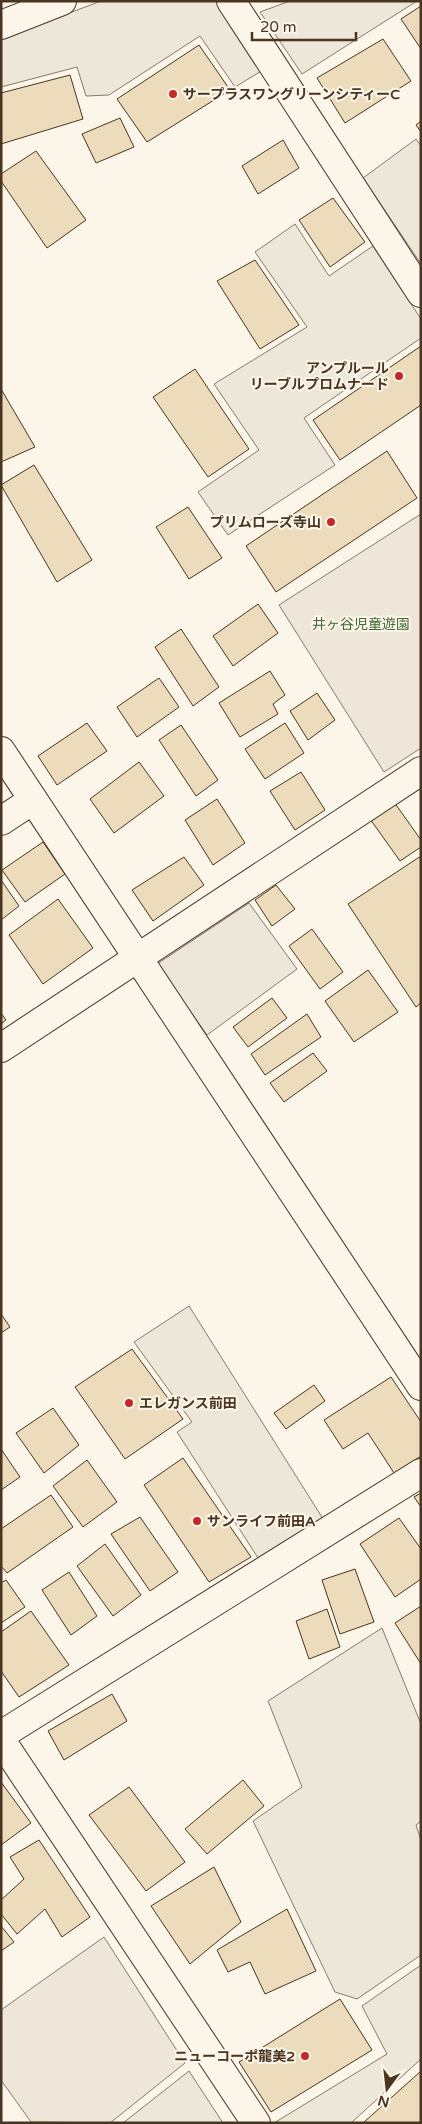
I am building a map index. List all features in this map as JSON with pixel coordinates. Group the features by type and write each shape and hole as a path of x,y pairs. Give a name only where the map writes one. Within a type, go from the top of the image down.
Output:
{"street":[{"path":"1,25 62,1"},
{"path":"231,1 421,293"},
{"path":"1,751 421,1386"},
{"path":"1,1048 421,771"},
{"path":"1,821 33,800"},
{"path":"1,1735 421,1473"},
{"path":"1,1740 256,2123"}],"green space":[{"name":"井ヶ谷児童遊園","path":"421,514 421,748 384,772 279,605"},
{"path":"104,1937 185,2063 110,2123 31,2122 1,2080 1,2010"}],"shaded area":[{"path":"101,1 216,1 263,70 235,87 200,36 109,95 86,96 77,67 1,87 1,39"},
{"path":"290,1 417,1 302,74 260,12"},
{"path":"416,139 421,146 421,264 363,178"},
{"path":"295,224 329,276 373,246 421,319 421,338 304,418 335,465 228,535 198,492 259,450 214,384 307,327 255,252"},
{"path":"249,903 297,969 207,1035 157,964"},
{"path":"189,1306 325,1522 260,1561 177,1432 192,1422 134,1342"},
{"path":"382,1628 421,1724 421,1821 416,1825 421,1840 421,1955 357,1999 335,1992 253,1821 302,1787 268,1701"},
{"path":"421,1965 421,2059 351,2123 274,2123 387,2054 362,2006"},
{"path":"189,2071 223,2123 123,2123"}],"building":[{"path":"421,6 421,49 401,19"},
{"path":"383,39 411,81 345,123 317,78"},
{"name":"サープラスワングリーンシティーC","path":"199,45 230,90 147,142 117,99"},
{"path":"70,75 83,119 1,144 1,93"},
{"path":"120,118 134,147 96,163 82,134"},
{"path":"421,121 421,132 416,125"},
{"path":"283,140 299,168 258,194 242,166"},
{"path":"36,151 86,220 47,248 1,181 1,174"},
{"path":"333,198 365,242 330,267 299,220"},
{"path":"255,260 299,325 260,349 217,281"},
{"name":"アンプルール リーブルプロムナード","path":"421,346 421,405 340,460 313,420"},
{"path":"195,369 249,449 208,477 153,397"},
{"path":"1,389 35,447 1,462"},
{"name":"プリムローズ寺山","path":"387,451 417,498 276,592 246,546"},
{"path":"34,465 92,560 57,582 1,485"},
{"path":"188,507 222,558 189,579 156,527"},
{"path":"258,604 278,633 233,666 213,636"},
{"path":"181,629 219,687 193,706 155,647"},
{"path":"270,671 285,695 273,704 278,714 240,737 219,703"},
{"path":"159,678 179,707 137,737 117,707"},
{"path":"317,693 335,720 308,740 290,711"},
{"path":"87,723 107,751 57,785 38,756"},
{"path":"285,723 304,753 265,779 245,749"},
{"path":"181,725 218,780 196,796 159,740"},
{"path":"139,762 164,796 114,833 90,799"},
{"path":"301,772 325,810 295,830 270,791"},
{"path":"217,799 245,843 213,865 185,820"},
{"path":"394,802 421,840 421,847 400,861 370,819"},
{"path":"43,842 65,874 25,902 2,870"},
{"path":"421,856 421,1003 416,1007 348,904"},
{"path":"184,857 204,885 153,921 132,890"},
{"path":"1,880 19,906 1,920"},
{"path":"276,885 295,909 272,926 255,900"},
{"path":"58,899 93,948 43,984 9,935"},
{"path":"312,929 343,972 320,989 289,946"},
{"path":"368,970 398,1012 354,1042 325,1001"},
{"path":"272,998 287,1018 248,1047 233,1027"},
{"path":"1,1013 6,1020 1,1024"},
{"path":"307,1014 321,1037 265,1075 251,1054"},
{"path":"313,1053 327,1071 284,1102 270,1083"},
{"path":"1,1314 10,1327 1,1333"},
{"name":"エレガンス前田","path":"132,1349 183,1419 125,1459 75,1387"},
{"path":"391,1377 421,1422 421,1456 394,1473 368,1433 343,1449 324,1420"},
{"path":"314,1385 325,1401 286,1429 274,1413"},
{"path":"53,1408 79,1445 44,1473 16,1433"},
{"path":"1,1449 20,1477 1,1490"},
{"name":"サンライフ前田A","path":"183,1458 251,1557 209,1582 144,1485"},
{"path":"87,1460 117,1502 83,1527 53,1486"},
{"path":"421,1493 421,1507 414,1497"},
{"path":"51,1495 73,1527 7,1573 1,1566 1,1529"},
{"path":"140,1517 178,1572 150,1591 111,1534"},
{"path":"399,1518 421,1549 421,1579 395,1597 360,1544"},
{"path":"105,1544 141,1595 113,1616 77,1566"},
{"path":"355,1569 374,1622 340,1634 322,1580"},
{"path":"69,1572 97,1616 71,1635 42,1590"},
{"path":"6,1580 25,1607 1,1623 1,1583"},
{"path":"421,1606 421,1664 395,1623"},
{"path":"327,1609 340,1647 309,1659 296,1621"},
{"path":"31,1611 69,1665 19,1697 1,1671 1,1632"},
{"path":"112,1694 127,1721 64,1760 48,1731"},
{"path":"243,1780 264,1806 207,1854 185,1829"},
{"path":"1,1782 31,1823 1,1845"},
{"path":"129,1787 185,1862 146,1891 89,1815"},
{"path":"39,1840 90,1917 62,1937 45,1909 17,1934 1,1914 1,1900 24,1879 10,1857"},
{"path":"214,1867 241,1922 190,1964 151,1906"},
{"path":"287,1909 316,1971 265,1994 250,1962 228,1972 217,1950"},
{"path":"1,1926 14,1942 1,1951"},
{"name":"ニューコーポ龍美2","path":"340,1999 372,2050 271,2112 239,2062"},
{"path":"421,2071 421,2123 363,2123"}],"place":[{"name":"サープラスワングリーンシティーC","path":"173,94"},
{"name":"アンプルール リーブルプロムナード","path":"399,376"},
{"name":"プリムローズ寺山","path":"331,522"},
{"name":"エレガンス前田","path":"129,1403"},
{"name":"サンライフ前田A","path":"197,1521"},
{"name":"ニューコーポ龍美2","path":"305,2056"}]}
